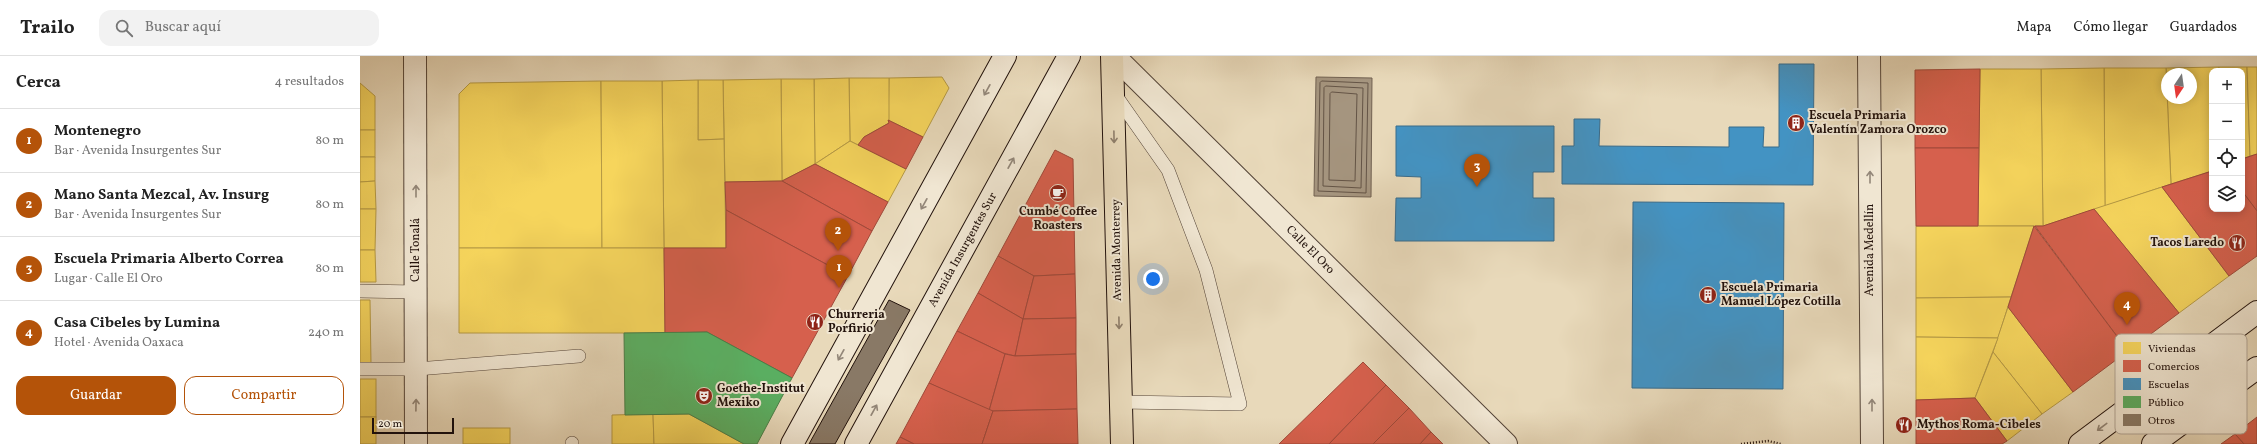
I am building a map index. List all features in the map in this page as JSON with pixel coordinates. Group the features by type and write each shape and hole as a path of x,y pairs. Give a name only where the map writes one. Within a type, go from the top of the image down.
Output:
{"main road":[{"name":"Avenida Monterrey","path":"1113,56 1122,444"}],"street":[{"name":"Calle Tonalá","path":"415,56 417,292 416,444"},
{"path":"792,444 1005,56"},
{"name":"Avenida Insurgentes Sur","path":"856,444 1069,56"},
{"name":"Calle El Oro","path":"1113,56 1506,444"},
{"name":"Avenida Medellín","path":"1869,56 1872,444"},
{"path":"2228,334 2257,312"},
{"path":"2247,375 2257,368"},
{"path":"2080,444 2115,418"},
{"path":"2153,444 2167,434"}],"lane":[{"path":"1113,92 1168,170 1206,270 1240,404 1121,402"},
{"path":"360,291 417,292"},
{"path":"360,369 417,369 579,356"}],"path":[{"path":"1741,444 1768,441 1781,444"}],"water":[{"path":"1316,77 1372,78 1371,197 1314,196"}],"building: Viviendas":[{"path":"2219,67 2209,68 2209,172 2171,184 2167,104 2197,104 2197,68 2166,68"},
{"path":"2247,67 2250,156 2245,158 2245,68 2219,68"},
{"path":"2247,67 2257,67 2257,154 2250,156"},
{"path":"2104,68 2161,68 2161,104 2168,104 2171,184 2105,206"},
{"path":"2104,68 2105,206 2043,226 2041,69"},
{"path":"1980,69 2041,69 2043,226 1978,226"},
{"path":"942,77 949,88 923,137 888,120 889,78"},
{"path":"849,78 889,78 889,123 864,137 858,145 850,141"},
{"path":"849,78 850,141 815,164 814,79"},
{"path":"781,79 814,79 815,164 782,181"},
{"path":"781,79 782,181 725,182 723,80"},
{"path":"698,80 723,80 724,139 698,140"},
{"path":"698,80 698,140 724,139 726,248 664,248 662,81"},
{"path":"601,81 602,248 459,248 459,94 470,83"},
{"path":"601,81 662,81 664,248 602,248"},
{"path":"360,83 375,96 375,130 360,130"},
{"path":"360,130 375,130 375,157 360,157"},
{"path":"850,141 906,169 888,202 815,164"},
{"path":"360,157 375,157 375,181 360,182"},
{"path":"375,181 376,209 360,209 360,182"},
{"path":"2162,187 2229,276 2179,313 2094,209"},
{"path":"360,209 376,209 375,250 360,250"},
{"path":"1916,226 2034,226 2011,297 1916,298"},
{"path":"459,248 664,248 665,333 459,333"},
{"path":"360,250 375,250 376,282 360,282"},
{"path":"2011,297 1998,338 1916,337 1916,298"},
{"path":"360,300 370,300 371,363 360,363"},
{"path":"2008,307 2073,392 2042,414 1993,352"},
{"path":"1916,337 1998,338 1975,398 1916,400"},
{"path":"1993,352 2042,414 2007,441 1975,398"},
{"path":"360,379 376,379 376,417 360,417"},
{"path":"653,414 654,444 612,444 612,415"},
{"path":"653,414 689,414 744,444 654,444"},
{"path":"360,417 376,417 376,444 360,444"},
{"path":"463,428 510,428 510,444 463,444"}],"building: Comercios":[{"path":"1980,69 1979,148 1915,148 1915,70"},
{"path":"888,120 923,137 906,169 858,145 864,137 889,123"},
{"path":"1915,148 1979,148 1978,226 1916,226"},
{"path":"1055,150 1073,159 1075,274 1034,276 998,256"},
{"path":"2257,154 2257,211 2245,195 2245,158"},
{"path":"815,164 888,202 872,231 782,181"},
{"path":"2209,172 2209,212 2245,212 2245,195 2257,211 2257,256 2229,276 2162,187"},
{"path":"782,181 872,231 848,276 726,210 725,182"},
{"path":"2094,209 2179,313 2151,334 2115,334 2035,226 2043,226"},
{"path":"726,210 848,276 792,378 707,332 665,333 664,248 726,248"},
{"path":"2034,226 2115,334 2115,361 2073,392 2008,307"},
{"path":"998,256 1034,276 1023,319 978,293"},
{"path":"1075,274 1076,318 1023,319 1034,276"},
{"path":"978,293 1023,319 1015,356 1003,353 957,331"},
{"path":"1076,318 1076,354 1015,356 1023,319"},
{"path":"957,331 1005,354 989,411 929,383"},
{"path":"1005,354 1015,356 1076,354 1077,409 989,411"},
{"path":"1363,362 1386,385 1329,444 1279,444"},
{"path":"929,383 993,411 982,444 914,444 900,437"},
{"path":"1386,385 1409,408 1373,444 1329,444"},
{"path":"1975,398 2007,441 2002,444 1916,444 1916,400"},
{"path":"1409,408 1431,432 1420,444 1373,444"},
{"path":"1077,409 1078,444 982,444 993,411"},
{"path":"2257,417 2257,444 2244,444 2235,434 2247,434 2247,425"},
{"path":"1431,432 1443,444 1420,444"},
{"path":"2235,434 2244,444 2221,444"},
{"path":"900,437 914,444 896,444"}],"building: Escuelas":[{"name":"Escuela Primaria Valentín Zamora Orozco","path":"1779,64 1814,64 1813,185 1562,184 1562,146 1574,146 1574,119 1600,119 1599,146 1729,147 1729,127 1764,127 1763,147 1779,147"},
{"path":"1396,126 1554,126 1554,172 1533,172 1533,198 1554,198 1554,241 1395,241 1396,198 1421,198 1421,177 1396,176"},
{"name":"Escuela Primaria Manuel López Cotilla","path":"1633,202 1784,203 1783,389 1632,388"}],"building: Público":[{"name":"Goethe-Institut Mexiko","path":"707,332 792,378 757,444 744,444 689,414 625,415 624,333"}],"building: Otros":[{"path":"889,300 910,310 835,444 809,444"}],"place":[{"name":"Escuela Primaria Valentín Zamora Orozco","path":"1796,123"},
{"name":"Escuela Primaria Alberto Correa","path":"1477,187"},
{"name":"Cumbé Coffee Roasters","path":"1058,193"},
{"name":"Tacos Laredo","path":"2237,243"},
{"name":"Mano Santa Mezcal, Av. Insurg","path":"838,251"},
{"name":"Montenegro","path":"839,288"},
{"name":"Escuela Primaria Manuel López Cotilla","path":"1708,295"},
{"name":"Churreria Porfirio","path":"815,322"},
{"name":"Casa Cibeles by Lumina","path":"2127,325"},
{"name":"Goethe-Institut Mexiko","path":"704,396"},
{"name":"Mythos Roma-Cibeles","path":"1904,425"}]}
